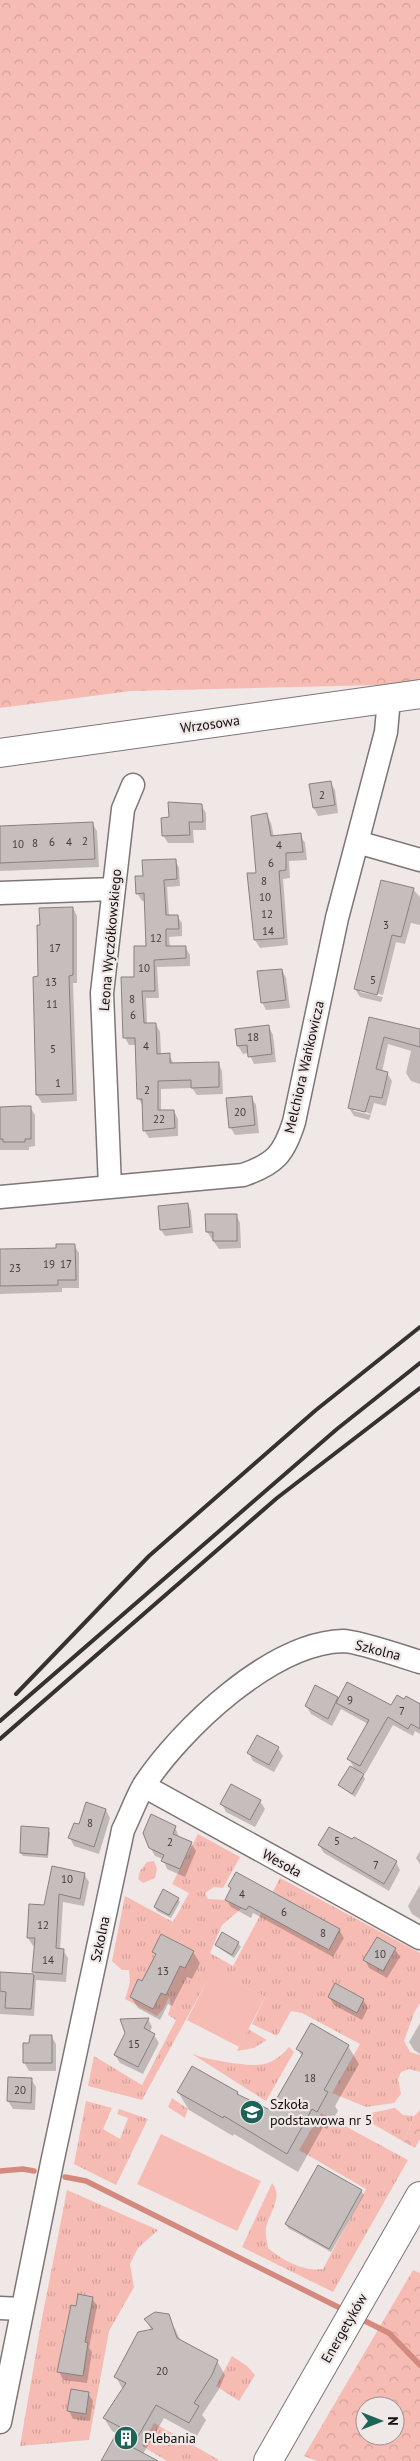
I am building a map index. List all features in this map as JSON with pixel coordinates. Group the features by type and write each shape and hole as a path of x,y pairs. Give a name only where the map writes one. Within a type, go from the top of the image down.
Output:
{"street":[{"name":"Wrzosowa","path":"0,753 420,694"},
{"name":"Melchiora Wańkowicza","path":"0,1197 243,1175 261,1169 283,1151 294,1122 332,944 386,732 389,699"},
{"name":"Leona Wyczółkowskiego","path":"110,1187 102,993 123,809 133,785"},
{"path":"357,842 420,860"},
{"path":"0,893 113,889"},
{"name":"Szkolna","path":"0,2422 123,1830 144,1786 195,1722 241,1685 290,1654 344,1641 420,1662"},
{"name":"Wesoła","path":"144,1786 420,1938"},
{"name":"Energetyków","path":"268,2461 420,2196"},
{"path":"0,2308 22,2309"}],"green space":[{"path":"0,0 420,0 420,684 131,691 0,708"},
{"path":"198,1834 240,1857 223,1888 214,1887 205,1893 208,1899 225,1900 242,1908 222,1925 210,1953 233,1966 280,1878 420,1953 420,2003 414,2013 404,2041 410,2052 420,2055 420,2072 409,2069 401,2072 398,2079 401,2094 394,2103 366,2107 332,2093 360,2044 302,2013 291,2011 277,2036 252,2024 265,1997 213,1970 142,2100 88,2086 94,2056 142,2085 176,2020 168,2015 171,2005 169,1997 164,2008 157,2016 125,1999 130,1982 129,1970 122,1970 112,1961 125,1896 173,1922 189,1893 172,1884"},
{"path":"154,1861 157,1869 155,1878 143,1883 138,1879 140,1871 147,1862"},
{"path":"213,1969 265,1997 239,2047 187,2020"},
{"path":"248,2029 267,2040 254,2048 237,2051"},
{"path":"289,2047 294,2052 266,2101 192,2054 226,2062 260,2065 275,2060"},
{"path":"172,2098 188,2109 185,2118 168,2107"},
{"path":"86,2101 112,2108 103,2129 120,2139 128,2118 117,2114 119,2109 148,2119 116,2185 74,2164"},
{"path":"395,2108 403,2115 414,2116 404,2142 363,2118 366,2114"},
{"path":"420,2110 420,2139 415,2148 404,2142 414,2116"},
{"path":"321,2113 408,2160 333,2292 242,2247 272,2183 277,2194 266,2228 268,2248 280,2257 301,2267 323,2269 366,2189 299,2150"},
{"path":"161,2134 261,2181 237,2231 137,2184"},
{"path":"67,2190 158,2230 138,2248 130,2264 134,2287 109,2331 89,2440 20,2446 42,2318"},
{"path":"413,2270 420,2273 420,2461 317,2461 304,2456"},
{"path":"232,2356 247,2366 255,2375 239,2401 216,2386"},
{"path":"154,2423 219,2460 167,2461 142,2446"}],"building":[{"path":"331,781 335,805 313,808 309,784"},
{"path":"168,802 202,804 203,822 189,822 190,835 162,836 161,818 169,817"},
{"path":"267,813 271,836 301,833 303,852 286,853 286,870 279,871 284,938 254,940 247,873 256,873 251,816"},
{"path":"93,822 95,859 0,863 0,826"},
{"path":"176,859 177,879 164,880 166,915 178,915 179,929 166,929 166,946 186,946 186,958 154,960 155,991 142,991 144,1023 156,1023 157,1054 170,1053 170,1063 219,1062 219,1087 191,1088 191,1080 158,1081 158,1110 174,1110 175,1128 143,1131 142,1099 137,1099 135,1038 123,1038 121,977 134,977 134,946 146,946 144,893 136,894 135,876 143,876 142,860"},
{"path":"381,880 414,888 401,937 392,935 377,995 354,989"},
{"path":"73,907 73,975 69,976 73,1094 36,1095 33,977 38,976 37,925 40,925 39,908"},
{"path":"282,969 286,1000 261,1003 257,971"},
{"path":"369,1017 420,1029 420,1047 384,1037 376,1069 388,1072 382,1098 370,1096 365,1112 348,1108"},
{"path":"269,1025 272,1054 248,1057 247,1045 237,1046 235,1029"},
{"path":"252,1096 255,1125 229,1128 226,1098"},
{"path":"31,1106 31,1139 25,1139 25,1142 3,1142 3,1139 0,1139 0,1107"},
{"path":"188,1203 190,1227 160,1230 158,1206"},
{"path":"205,1214 237,1214 237,1241 213,1241 213,1232 206,1232"},
{"path":"56,1244 75,1244 76,1280 58,1280 58,1285 0,1286 0,1249 56,1248"},
{"path":"347,1682 391,1705 397,1695 404,1699 406,1696 420,1704 420,1729 411,1724 408,1729 388,1717 360,1766 347,1759 369,1720 336,1703"},
{"path":"315,1685 338,1697 328,1719 305,1706"},
{"path":"257,1735 279,1747 269,1765 247,1753"},
{"path":"350,1766 364,1774 352,1794 338,1785"},
{"path":"231,1784 261,1800 250,1820 220,1804"},
{"path":"86,1802 106,1809 94,1847 68,1838 74,1823 79,1824"},
{"path":"151,1814 176,1826 173,1834 192,1842 180,1869 161,1861 164,1855 149,1848 143,1833"},
{"path":"21,1826 49,1828 47,1855 20,1853"},
{"path":"329,1827 352,1839 354,1837 397,1861 384,1884 318,1845"},
{"path":"52,1866 85,1873 80,1899 59,1894 56,1948 64,1949 62,1974 32,1972 35,1938 27,1938 29,1904 44,1905"},
{"path":"236,1872 340,1929 329,1950 249,1906 246,1910 225,1900 231,1888 228,1886"},
{"path":"163,1889 179,1898 169,1915 154,1907"},
{"path":"222,1932 239,1942 232,1955 215,1945"},
{"path":"161,1934 194,1951 185,1968 180,1966 166,1995 161,1993 153,2009 130,1997 138,1979 142,1981 156,1954 152,1952"},
{"path":"377,1937 396,1948 383,1971 363,1960"},
{"path":"0,1972 34,1974 31,2009 5,2008 6,1992 0,1991"},
{"path":"335,1983 364,1999 357,2013 328,1997"},
{"path":"149,2018 144,2028 155,2034 138,2067 114,2055 125,2033 120,2019"},
{"path":"311,2023 349,2045 324,2090 328,2092 317,2112 312,2109 287,2154 224,2116 223,2118 177,2092 192,2066 238,2092 237,2094 270,2110 303,2053 296,2049"},
{"path":"30,2035 52,2035 52,2063 23,2063 23,2043 29,2043"},
{"path":"8,2077 32,2078 31,2103 7,2101"},
{"path":"318,2165 362,2190 329,2249 285,2224"},
{"path":"78,2294 93,2297 85,2342 88,2343 83,2376 57,2372 71,2305 76,2306"},
{"path":"155,2312 169,2314 177,2338 218,2360 212,2375 194,2403 199,2406 189,2423 156,2405 132,2447 158,2461 101,2461 120,2427 103,2418 126,2383 114,2377 138,2332 153,2329 144,2319"},
{"path":"71,2389 89,2392 86,2414 67,2411"}],"waterway":[{"path":"0,2171 23,2169 34,2171"},
{"path":"65,2177 86,2181 346,2311"},
{"path":"359,2318 389,2333 420,2365"}],"railway":[{"path":"16,1694 149,1556 316,1410 420,1327"},
{"path":"0,1721 337,1429 420,1363"},
{"path":"0,1739 277,1498 420,1388"}],"place":[{"name":"Szkoła podstawowa nr 5","path":"252,2112"},
{"name":"Plebania","path":"126,2438"}]}
